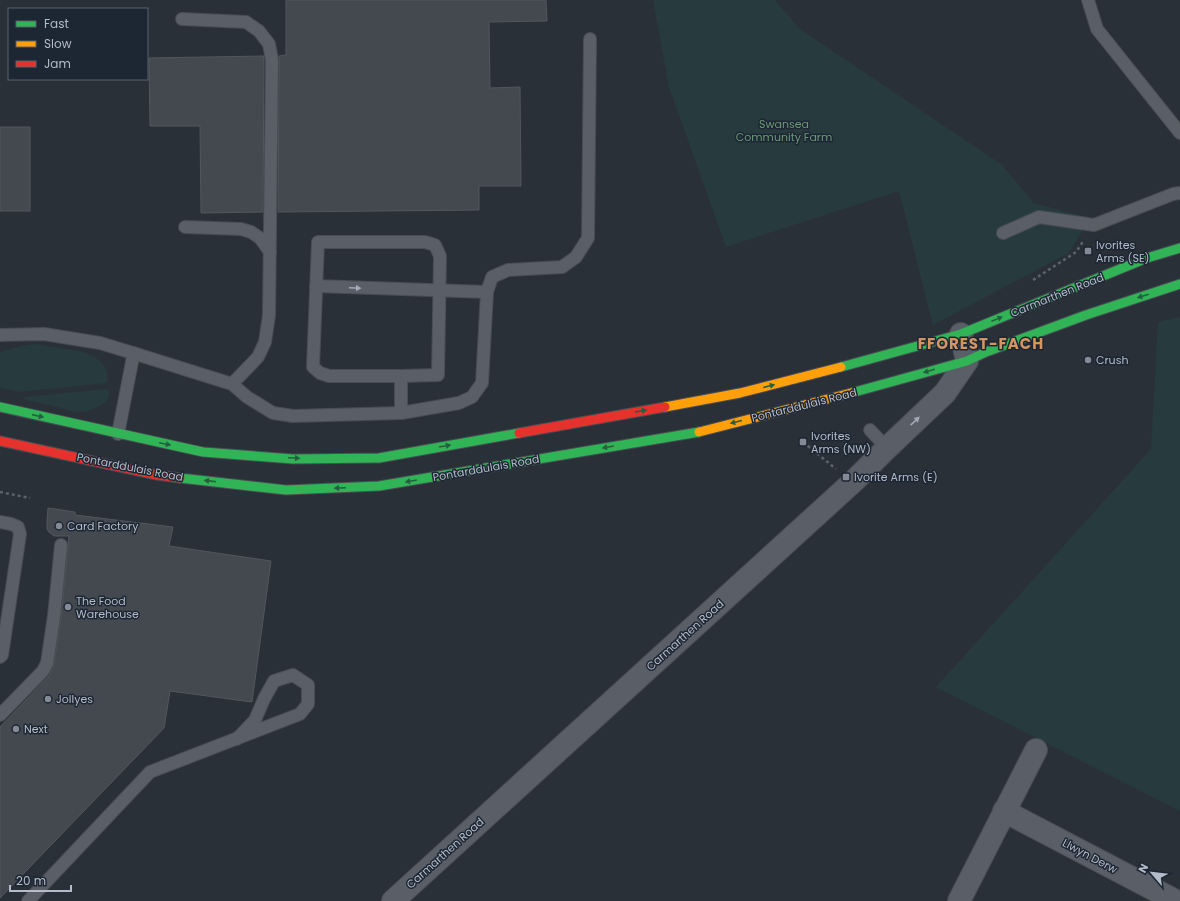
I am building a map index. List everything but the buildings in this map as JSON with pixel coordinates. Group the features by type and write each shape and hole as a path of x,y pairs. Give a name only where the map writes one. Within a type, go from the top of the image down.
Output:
{"main road":[{"name":"Carmarthen Road","path":"961,334 1147,258 1180,248"},
{"path":"967,361 986,352 1086,315 1180,284"},
{"path":"0,407 203,452 293,459 379,458 740,393 961,334"},
{"name":"Pontarddulais Road","path":"0,441 157,475 286,490 379,486 690,434 845,395 967,361"}],"street":[{"path":"961,334 967,361"},
{"name":"Carmarthen Road","path":"393,901 855,480 945,393 967,361"},
{"path":"959,901 1036,750"},
{"name":"Llwyn Derw","path":"1004,811 1176,901"}],"lane":[{"path":"1088,0 1097,29 1180,133"},
{"path":"182,19 246,22 259,31 269,44 272,60 269,315 265,342 258,357 232,384"},
{"path":"0,335 44,334 100,343 232,384 247,397 273,413 293,416 401,413 459,403 472,397 482,383 486,292 492,277 508,270 562,267 576,257 588,238 590,39"},
{"path":"1003,233 1039,217 1094,225 1173,194 1180,193"},
{"path":"185,226 241,229 252,232 260,238 270,252"},
{"path":"318,242 425,242 435,244 440,256 438,375 329,376 320,373 313,367 316,286 318,242"},
{"path":"316,286 486,292"},
{"path":"118,434 133,353"},
{"path":"401,376 401,413"},
{"path":"870,430 887,448"},
{"path":"0,522 18,527 20,534 2,655 0,657"},
{"path":"0,715 43,671 47,663 54,616 61,545"},
{"path":"28,901 150,772 237,739 300,714 308,704 308,685 293,675 274,681 254,720 237,739"}],"path":[{"path":"803,442 841,473"},
{"path":"0,492 30,498"}],"green space":[{"name":"Swansea Community Farm","path":"653,0 775,0 801,30 1001,164 1034,203 1090,218 1069,253 933,325 899,191 726,247 669,87"},
{"path":"1180,317 1180,811 936,687 1151,449 1158,322"},
{"path":"35,344 73,350 93,356 103,364 106,369 107,383 19,392 0,388 0,352"},
{"path":"106,389 109,391 109,396 103,404 99,407 82,412 73,412 26,400 23,397"}],"traffic: fast":[{"path":"841,367 961,334 1147,258 1180,248"},
{"path":"851,393 967,361 986,352 1086,315 1180,284"},
{"path":"0,407 203,452 293,459 379,458 519,433"},
{"path":"180,478 286,490 379,486 699,432"}],"traffic: slow":[{"path":"665,407 740,393 841,367"},
{"path":"699,432 851,393"}],"traffic: jam":[{"path":"519,433 665,407"},
{"path":"0,441 157,475 180,478"}],"place":[{"name":"Ivorites Arms (SE)","path":"1088,251"},
{"name":"Crush","path":"1088,360"},
{"name":"Ivorites Arms (NW)","path":"803,442"},
{"name":"Ivorite Arms (E)","path":"846,477"},
{"name":"Card Factory","path":"59,526"},
{"name":"The Food Warehouse","path":"68,607"},
{"name":"Jollyes","path":"48,699"},
{"name":"Next","path":"16,729"}],"district":[{"name":"FFOREST-FACH","path":"981,343"}]}
